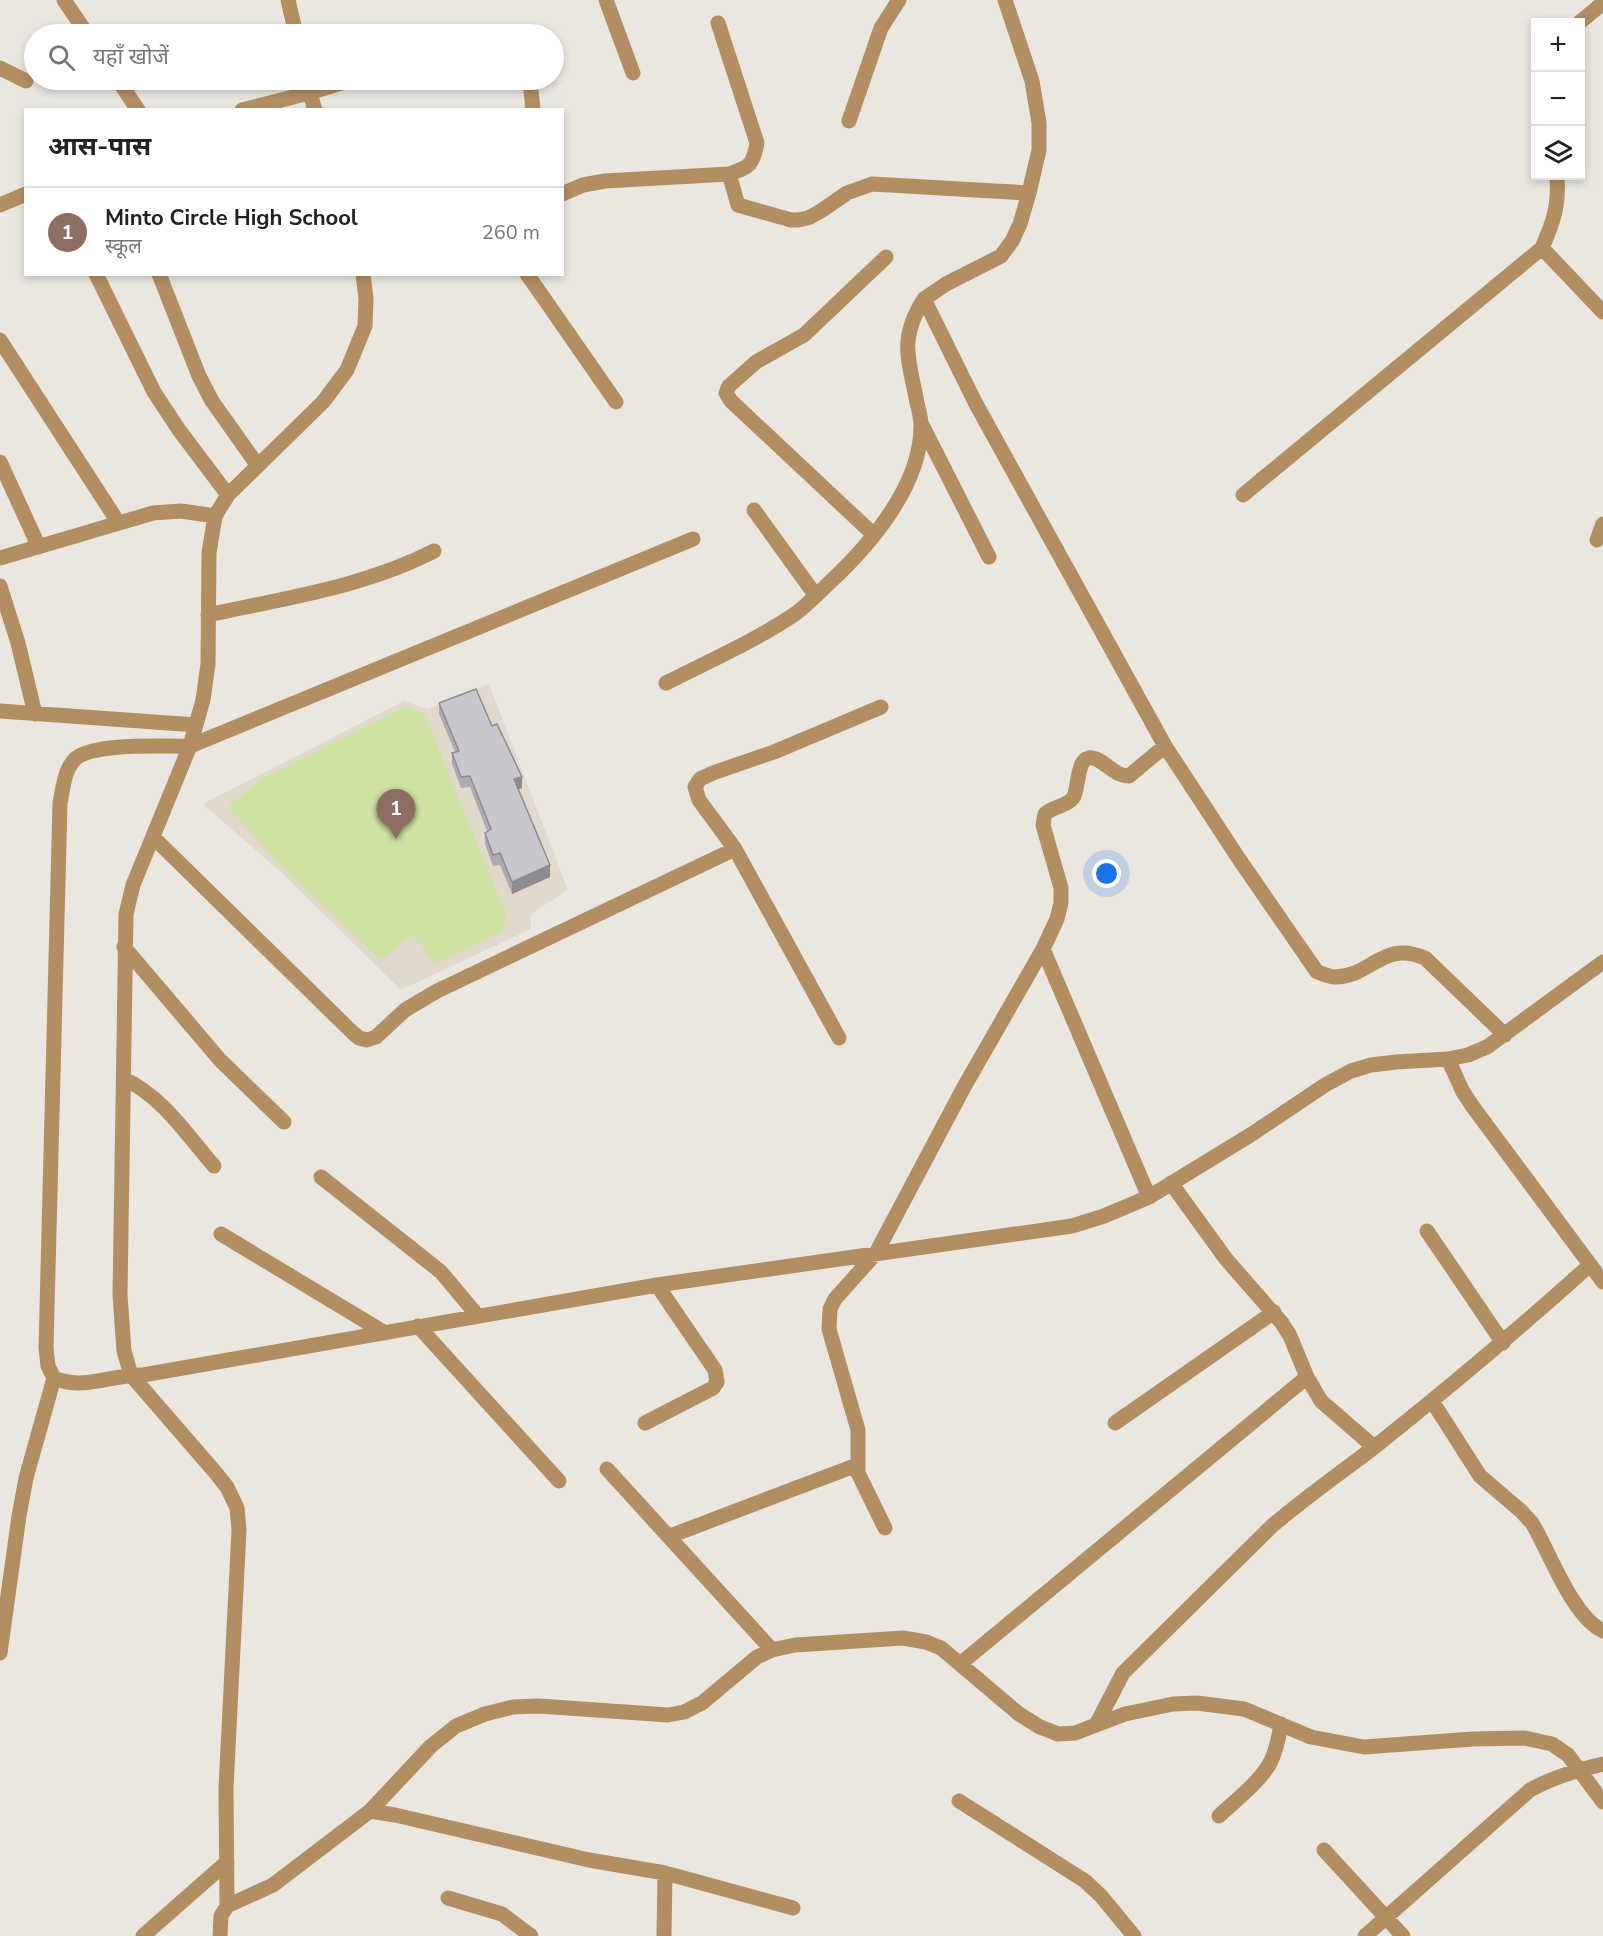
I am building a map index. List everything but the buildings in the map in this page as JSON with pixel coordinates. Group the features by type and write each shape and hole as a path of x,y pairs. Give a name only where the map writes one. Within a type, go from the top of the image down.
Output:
{"street":[{"path":"64,0 80,24"},
{"path":"288,0 294,24"},
{"path":"606,0 633,73"},
{"path":"849,121 881,28 899,0"},
{"path":"989,557 921,425 907,348 908,331 924,298 1001,256 1012,242 1020,224 1029,193 1039,150 1039,123 1032,81 1005,0"},
{"path":"1585,18 1603,3"},
{"path":"564,193 583,185 605,181 729,174 746,168 754,159 757,143 718,23"},
{"path":"0,68 24,80"},
{"path":"125,90 137,108"},
{"path":"247,108 296,90"},
{"path":"308,90 314,108"},
{"path":"531,90 533,108"},
{"path":"729,174 738,205 791,220 808,218 847,193 872,184 1029,193"},
{"path":"1243,495 1542,248 1553,222 1558,199 1557,180"},
{"path":"0,205 24,195"},
{"path":"1542,248 1603,312"},
{"path":"874,535 731,401 726,393 729,386 756,362 804,335 886,257"},
{"path":"97,276 154,392 179,430 228,495"},
{"path":"160,276 207,392 224,420 258,466"},
{"path":"220,1936 221,1916 227,1906 226,1788 239,1554 237,1508 227,1487 131,1375 124,1351 120,1295 124,947 128,898 190,746 203,700 208,664 208,553 215,516 228,495 323,402 347,370 365,326 366,299 363,276"},
{"path":"528,276 616,402"},
{"path":"924,298 976,404 1165,746 1317,972 1334,977 1353,974 1394,952 1412,952 1425,958 1505,1035"},
{"path":"0,340 118,522"},
{"path":"666,683 777,626 798,612 848,566 874,535 909,480 917,452 921,425"},
{"path":"0,462 39,547"},
{"path":"754,510 816,596"},
{"path":"0,558 118,522 168,511 215,516"},
{"path":"1597,540 1603,524"},
{"path":"693,539 190,746 108,748 82,754 74,760 67,772 60,803 46,1348 48,1366 54,1378 65,1383 83,1384 657,1285 1072,1227 1149,1197 1252,1134 1325,1085 1351,1071 1371,1065 1448,1059 1468,1055 1487,1047 1603,962"},
{"path":"208,615 366,580 434,551"},
{"path":"0,586 18,643 35,714"},
{"path":"839,1038 735,849 699,800 695,787 700,779 713,773 774,752 881,707"},
{"path":"0,711 196,725"},
{"path":"885,1528 861,1480 857,1466 858,1430 828,1319 830,1309 835,1299 876,1253 964,1087 1043,949 1061,903 1059,879 1043,825 1045,814 1071,800 1075,794 1084,760 1096,759 1118,774 1129,776 1165,746"},
{"path":"153,837 352,1032 359,1038 368,1040 376,1036 405,1010 437,991 735,849"},
{"path":"124,947 237,1079 284,1122"},
{"path":"1043,949 1149,1197"},
{"path":"1448,1059 1463,1092 1473,1107 1603,1282"},
{"path":"124,1079 139,1086 154,1099 214,1166"},
{"path":"321,1177 441,1272 477,1315"},
{"path":"1171,1183 1210,1239 1274,1312 1290,1336 1314,1391 1332,1413 1374,1447"},
{"path":"1427,1231 1503,1343"},
{"path":"221,1234 385,1333"},
{"path":"1097,1723 1123,1673 1272,1526 1298,1503 1374,1447 1503,1343 1590,1266"},
{"path":"645,1423 713,1388 717,1382 715,1370 657,1285"},
{"path":"1115,1423 1274,1312"},
{"path":"417,1326 559,1481"},
{"path":"960,1664 1306,1377"},
{"path":"0,1653 26,1478 54,1378"},
{"path":"1432,1401 1480,1476 1532,1523 1579,1610 1593,1626 1603,1631"},
{"path":"670,1536 857,1466"},
{"path":"607,1469 772,1650"},
{"path":"227,1906 273,1886 370,1811 431,1746 456,1726 485,1714 513,1707 539,1706 668,1715 684,1712 702,1703 757,1657 772,1650 795,1645 903,1638 926,1642 941,1648 1019,1714 1040,1727 1058,1734 1075,1733 1097,1723 1146,1710 1173,1704 1197,1703 1244,1709 1311,1737 1364,1747 1473,1739 1543,1740 1561,1749 1603,1802"},
{"path":"1219,1816 1263,1773 1271,1762 1281,1724"},
{"path":"1365,1936 1530,1790 1578,1770 1603,1764"},
{"path":"959,1801 1085,1881 1101,1896 1134,1936"},
{"path":"370,1811 589,1860 665,1874 793,1908"},
{"path":"1324,1850 1403,1936"},
{"path":"142,1936 227,1862"},
{"path":"664,1936 665,1874"},
{"path":"448,1898 502,1914 531,1936"}],"shaded area":[{"path":"489,684 568,890 531,914 531,929 401,990 283,874 203,804 404,701 428,709"}],"green space":[{"path":"404,707 424,713 506,914 502,932 435,964 413,935 380,960 283,867 228,807 261,779"}],"place":[{"name":"Minto Circle High School","path":"396,839"}]}
